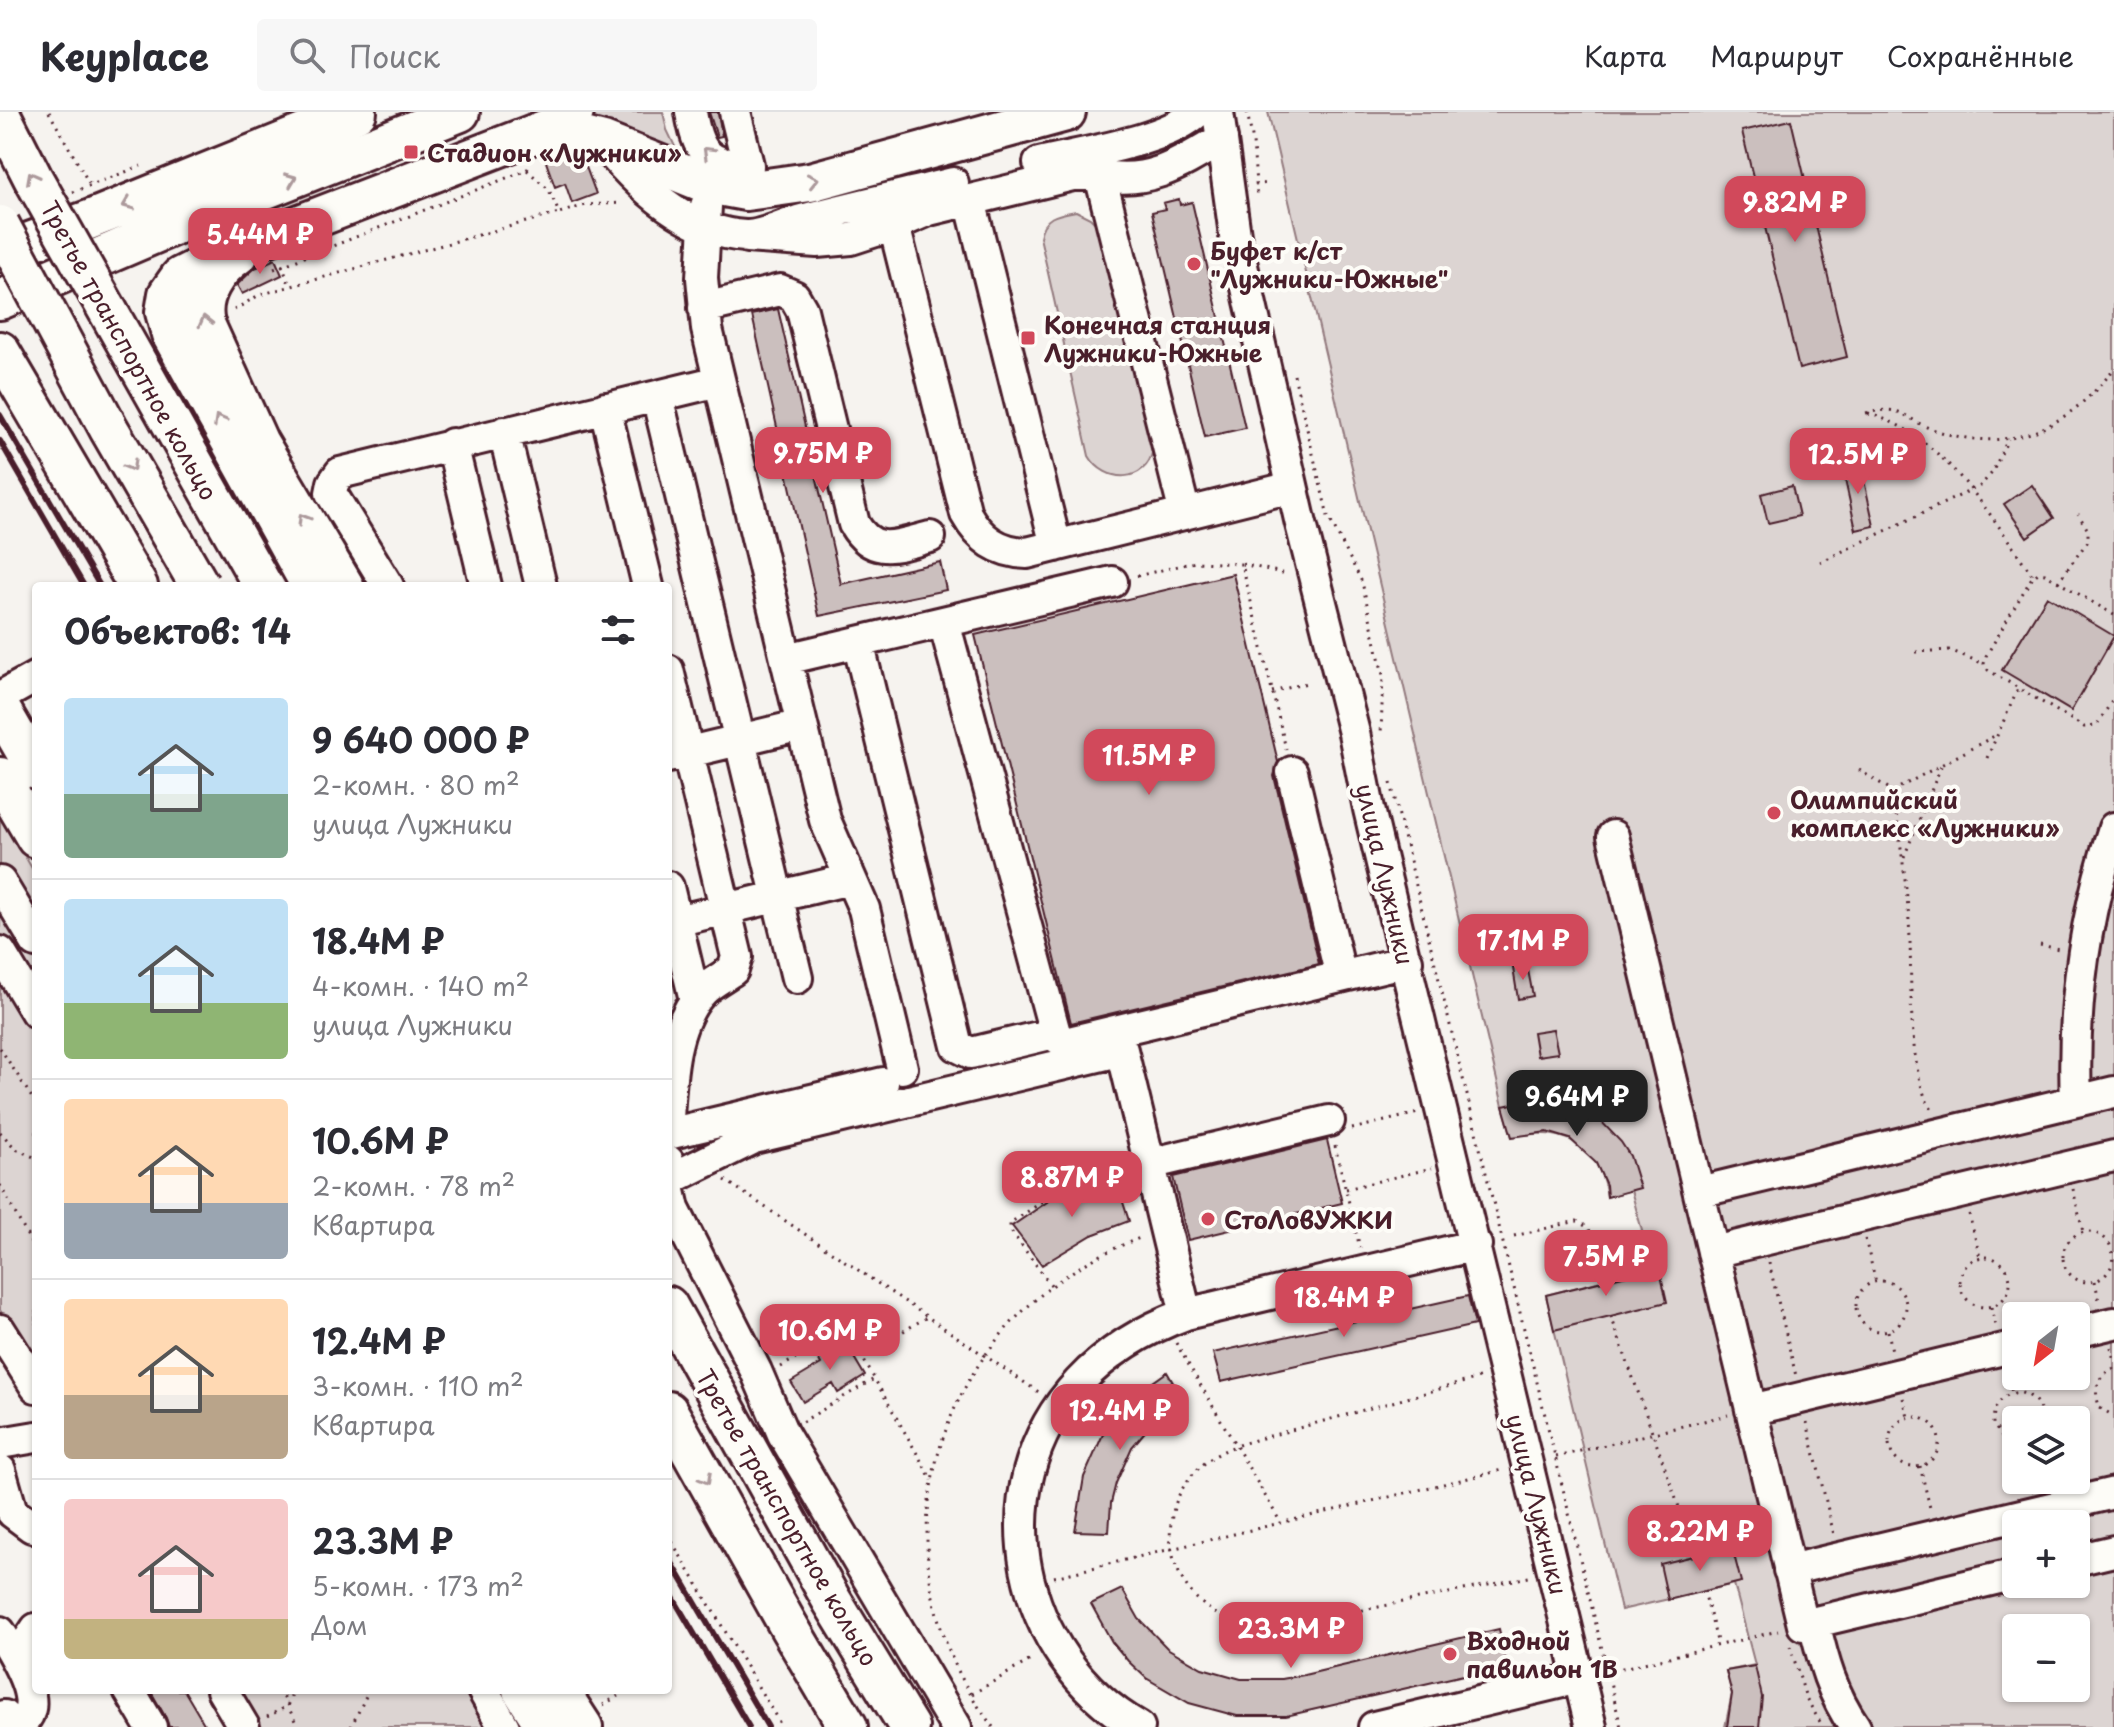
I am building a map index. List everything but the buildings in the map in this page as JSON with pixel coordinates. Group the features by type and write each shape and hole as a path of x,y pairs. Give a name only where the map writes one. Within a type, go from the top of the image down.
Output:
{"main road":[{"path":"0,253 357,112"},
{"path":"0,300 180,223 460,112"},
{"path":"309,582 171,334 165,312 168,294 180,277 264,255 551,133 603,142 708,184 747,178 810,182 1066,112"},
{"name":"Третье транспортное кольцо","path":"0,113 33,178 261,582"},
{"path":"0,225 109,429"},
{"path":"116,252 264,255"},
{"path":"264,255 225,264 211,285 202,310 212,344 259,443 342,582"},
{"path":"0,267 109,429 202,582"},
{"path":"9,366 136,582"},
{"path":"0,708 32,763"},
{"path":"0,777 32,831"},
{"name":"Третье транспортное кольцо","path":"672,1313 832,1601 909,1727"},
{"path":"672,1418 848,1727"},
{"path":"525,1694 546,1727"},
{"path":"565,1694 595,1715"}],"street":[{"path":"691,112 697,141 710,158 747,178"},
{"path":"735,112 747,178"},
{"path":"747,237 834,212 1155,135 1175,127 1197,112"},
{"path":"603,142 621,165 655,197 704,225 747,237 817,242 870,234 929,210 1073,175 1133,179 1149,176 1179,164 1220,126"},
{"name":"улица Лужники","path":"1220,126 1235,235 1408,972 1528,1463 1594,1675 1591,1727"},
{"path":"1100,175 1185,514"},
{"path":"672,1133 893,1075 864,909 825,820 719,381 704,308 704,225 708,184"},
{"path":"970,200 1056,546"},
{"path":"894,225 966,514 973,528 997,547 1027,553 1292,487"},
{"path":"704,308 780,290 794,296 802,310 854,524 861,535 878,546 887,547 930,537"},
{"path":"386,582 331,493 340,473 719,381"},
{"path":"657,396 797,978"},
{"path":"605,408 647,582"},
{"path":"504,432 540,582"},
{"path":"452,444 485,582"},
{"path":"786,659 1112,582"},
{"path":"944,622 1055,1033 1061,1040 1069,1042 1341,977 1408,972"},
{"path":"858,642 957,1046 971,1053 1055,1033"},
{"path":"0,697 32,679"},
{"path":"672,704 678,755 726,909 737,957 733,970 704,989 695,1000 680,1030 672,1056"},
{"path":"678,755 802,725"},
{"path":"1292,772 1341,977"},
{"path":"2076,1101 2076,1018 2082,955 2095,890 2114,828"},
{"path":"1613,836 1801,1625 1855,1727"},
{"path":"695,1000 674,928 726,909 850,879"},
{"path":"0,882 32,935"},
{"path":"0,952 32,1005"},
{"path":"672,1169 701,1164 754,1138 1122,1050 1408,972"},
{"path":"1122,1050 1165,1231 1175,1318"},
{"path":"1699,1192 2114,1092"},
{"path":"1149,1161 1331,1127"},
{"path":"1713,1252 2114,1156"},
{"path":"672,1193 674,1209 760,1380 783,1434 956,1727"},
{"path":"1139,1727 1098,1699 1079,1680 1042,1625 1028,1583 1022,1534 1027,1483 1035,1456 1060,1407 1077,1384 1104,1358 1131,1339 1175,1318 1476,1245"},
{"path":"2090,1329 2114,1323"},
{"path":"0,1330 32,1381"},
{"path":"1751,1410 2002,1349"},
{"path":"0,1443 32,1438"},
{"path":"0,1470 12,1512 32,1526"},
{"path":"1789,1570 2114,1493"},
{"path":"2090,1557 2114,1551"},
{"path":"1801,1625 2002,1577"},
{"path":"0,1632 16,1659 32,1703 20,1724 13,1725 4,1716"},
{"path":"16,1659 32,1635"},
{"path":"1374,1727 1594,1675"},
{"path":"131,1694 151,1727"},
{"path":"226,1694 252,1724"},
{"path":"485,1694 504,1727"}],"path":[{"path":"49,112 90,185"},
{"path":"1247,112 1254,147 1257,210"},
{"path":"290,286 264,255 527,170 551,133"},
{"path":"527,170 549,190 559,213"},
{"path":"584,198 586,205"},
{"path":"224,316 259,295 290,286 586,205 632,202"},
{"path":"2033,576 1973,491 1945,462 1902,427 1866,413 1892,409 1948,435 1984,440 2008,438 2035,432 2073,413 2095,393 2114,369"},
{"path":"1293,371 1328,516 1362,582 1383,675 1382,744"},
{"path":"1820,562 1973,491 1992,473 2008,438"},
{"path":"2058,582 2088,541 2088,530 2078,514"},
{"path":"1112,582 1195,562 1242,564 1287,574"},
{"path":"1242,564 1292,772"},
{"path":"1984,664 2033,576 2042,573 2114,615"},
{"path":"1916,652 1950,650 1984,664 1988,670 2090,728 2099,723 2114,698"},
{"path":"1272,692 1307,683"},
{"path":"1987,758 2018,688"},
{"path":"1893,791 1996,735"},
{"path":"1903,861 1942,764"},
{"path":"1859,770 1893,791"},
{"path":"1391,783 1528,1463 1594,1675 1621,1727"},
{"path":"1893,791 1910,923 1918,1067 1927,1103 1949,1132"},
{"path":"0,1048 32,1099"},
{"path":"1365,1271 1331,1127 1426,1111"},
{"path":"0,1132 16,1149 32,1156"},
{"path":"1051,1285 1010,1230 1012,1221 1076,1181 1149,1161"},
{"path":"701,1164 1060,1407"},
{"path":"1345,1189 1439,1166"},
{"path":"0,1185 32,1245"},
{"path":"1514,1236 1583,1222 1589,1228 1602,1281"},
{"path":"993,1727 971,1695 946,1642 931,1585 927,1526 932,1481 953,1411 984,1355 1013,1319 1051,1285 1110,1250 1165,1231"},
{"path":"2083,1232 2102,1235 2113,1251 2110,1270 2095,1281 2075,1278 2064,1263 2063,1253 2067,1243 2083,1232"},
{"path":"1980,1257 1998,1261 2009,1276 2007,1295 1991,1307 1972,1304 1960,1288 1963,1269 1970,1261 1980,1257"},
{"path":"1876,1282 1894,1285 1905,1300 1903,1319 1887,1331 1868,1328 1856,1312 1860,1293 1876,1282"},
{"path":"833,1306 932,1481"},
{"path":"1611,1316 1696,1555"},
{"path":"861,1356 927,1317"},
{"path":"1175,1318 1236,1445 1281,1523"},
{"path":"760,1380 846,1328"},
{"path":"2114,1368 2099,1379 2096,1388 2100,1408 2114,1416"},
{"path":"1484,1377 1236,1445 1208,1460 1184,1487 1171,1521 1172,1549 1179,1575 1201,1604 1232,1624 1250,1628 1286,1627 1533,1576"},
{"path":"783,1434 874,1379"},
{"path":"2002,1437 1993,1424 1996,1404 2003,1397 2012,1393 2031,1397 2039,1406"},
{"path":"1028,1583 1751,1410"},
{"path":"1908,1417 1927,1421 1938,1436 1935,1455 1920,1466 1901,1464 1889,1448 1892,1428 1908,1417"},
{"path":"672,1542 782,1727"},
{"path":"1704,1591 1718,1645"},
{"path":"1594,1675 1801,1625 1806,1698 1823,1727"},
{"path":"971,1695 1054,1646"},
{"path":"282,1694 298,1727"},
{"path":"252,1724 287,1706 292,1694"},
{"path":"351,1727 367,1694"},
{"path":"595,1715 618,1696"}],"shaded area":[{"path":"592,112 663,112 667,130 679,155 573,123"},
{"name":"Олимпийский комплекс «Лужники»","path":"1268,112 2114,112 2114,1727 1725,1727 1732,1694 1726,1671 1755,1665 1734,1584 1621,1610 1546,1295 1652,1268 1631,1190 1607,1197 1603,1178 1587,1151 1562,1137 1530,1134 1512,1137"},
{"path":"1076,211 1098,226 1153,449 1143,469 1125,476 1105,472 1089,456 1040,237 1048,220"},
{"path":"0,814 32,868 32,1363 0,1310"},
{"path":"233,1694 470,1694 488,1727 253,1727"}],"railway":[{"path":"0,415 98,582"},
{"path":"0,441 82,582"},
{"path":"672,1563 768,1727"},
{"path":"672,1596 749,1727"}],"place":[{"name":"Стадион «Лужники»","path":"411,152"},
{"name":"Буфет к/ст \"Лужники-Южные\"","path":"1194,264"},
{"name":"Конечная станция Лужники-Южные","path":"1028,338"},
{"name":"Олимпийский комплекс «Лужники»","path":"1774,813"},
{"name":"СтоЛовУЖКИ","path":"1208,1219"},
{"name":"Входной павильон 1B","path":"1450,1654"}]}
